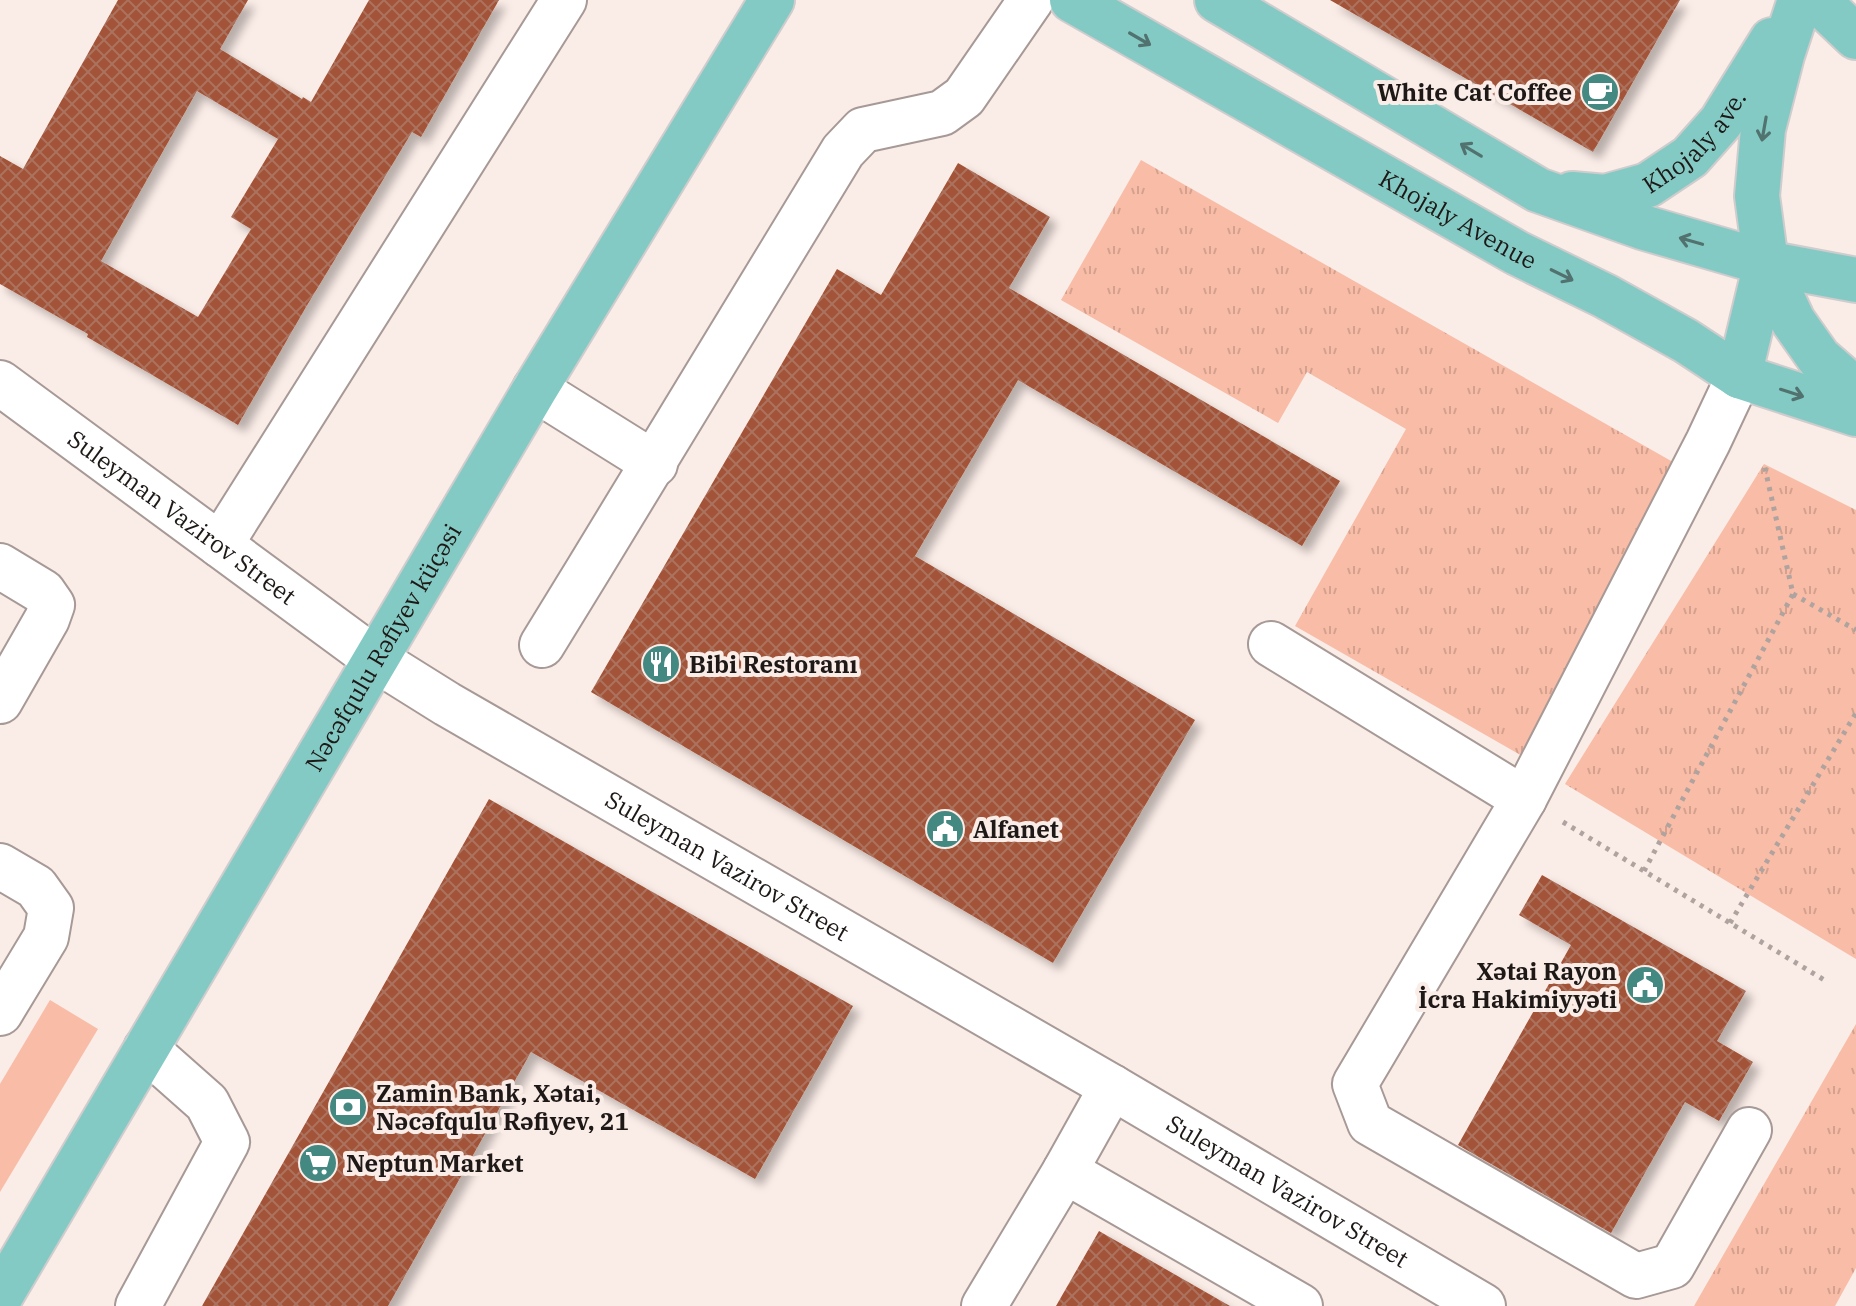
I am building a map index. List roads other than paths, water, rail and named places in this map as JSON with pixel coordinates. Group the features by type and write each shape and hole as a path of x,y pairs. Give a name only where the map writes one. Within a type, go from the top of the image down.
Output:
{"main road":[{"name":"Nəcəfqulu Rəfiyev küçəsi","path":"0,1297 535,389 772,0"},
{"name":"Khojaly Avenue","path":"1072,0 1517,253 1605,296 1686,341 1739,376 1856,414"},
{"path":"1217,0 1538,190 1642,227 1766,263 1856,280"},
{"name":"Khojaly ave.","path":"1538,190 1605,197 1648,185 1690,157 1721,122 1798,0"},
{"name":"Khojaly ave.","path":"1798,0 1763,129 1757,196 1766,263 1793,321 1819,358 1856,390"},
{"path":"1817,0 1856,37"},
{"name":"Khojaly ave.","path":"1739,376 1766,263"}],"street":[{"path":"220,545 564,0"},
{"path":"542,645 843,151 863,130 942,113 964,97 1031,0"},
{"path":"1739,376 1524,799 1355,1084 1370,1123 1636,1276 1672,1266 1749,1130"},
{"name":"Suleyman Vazirov Street","path":"0,383 375,659 447,704 1112,1087 1483,1306"},
{"path":"535,389 655,464"},
{"path":"0,566 43,592 52,605 0,701"},
{"path":"1271,644 1524,799"},
{"path":"0,866 36,887 51,908 46,937 0,1013"},
{"path":"138,1306 227,1142 207,1103 146,1049"},
{"path":"984,1306 1112,1087"},
{"path":"1065,1171 1300,1306"}],"place":[{"name":"White Cat Coffee","path":"1600,92"},
{"name":"‌Bibi Restoranı","path":"661,664"},
{"name":"Alfanet","path":"945,829"},
{"name":"Xətai Rayon İcra Hakimiyyəti","path":"1645,985"},
{"name":"Zamin Bank, Xətai, Nəcəfqulu Rəfiyev, 21","path":"348,1107"},
{"name":"Neptun Market","path":"318,1163"}]}
